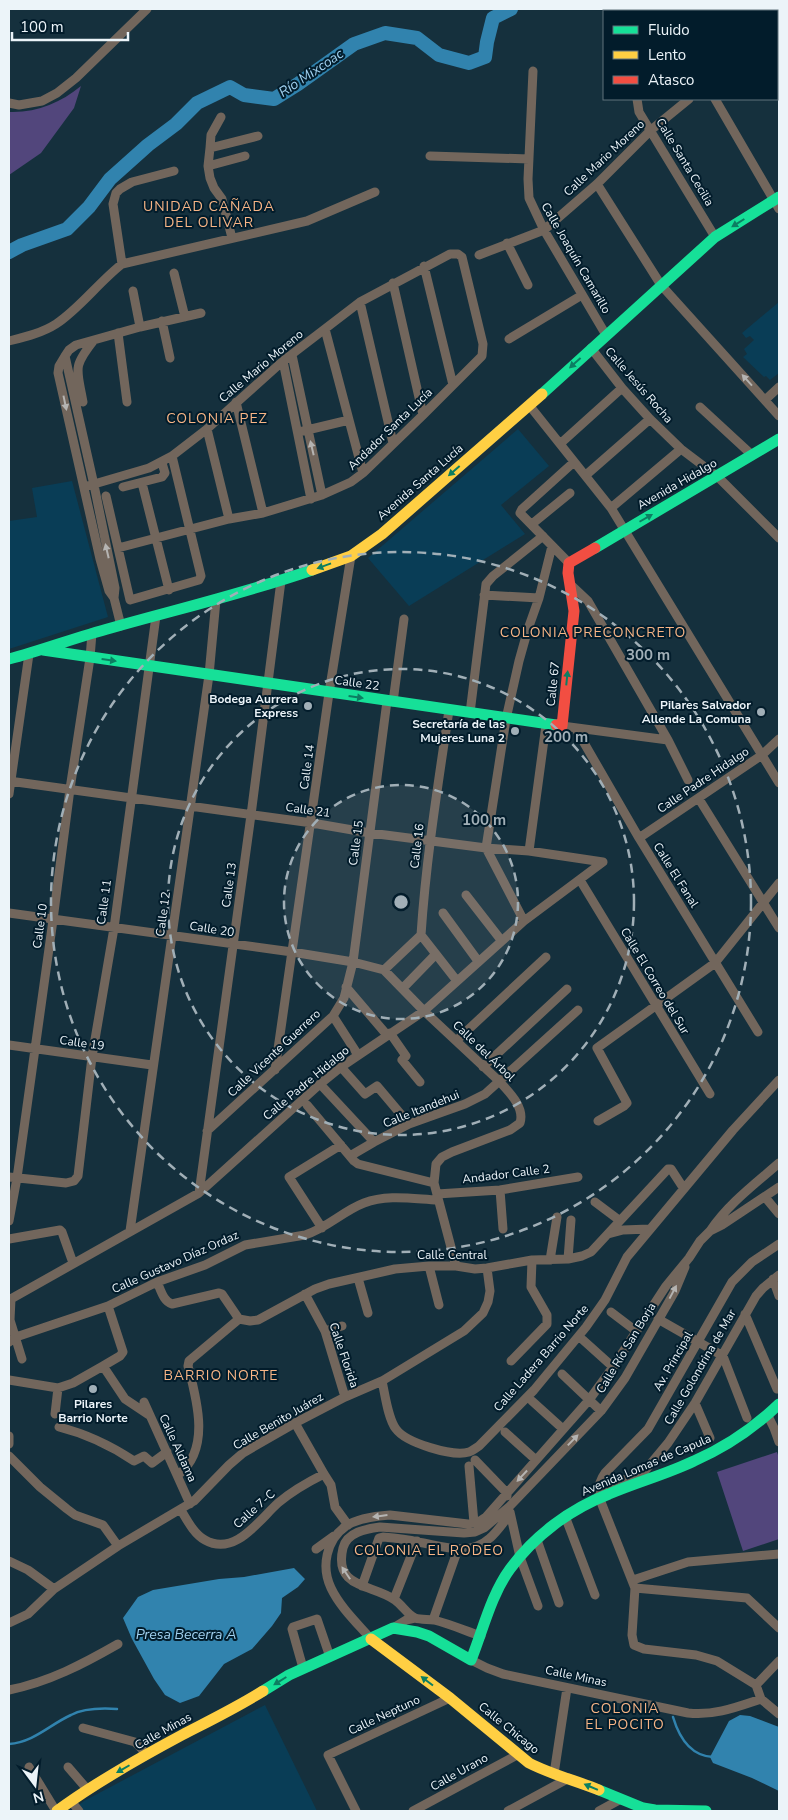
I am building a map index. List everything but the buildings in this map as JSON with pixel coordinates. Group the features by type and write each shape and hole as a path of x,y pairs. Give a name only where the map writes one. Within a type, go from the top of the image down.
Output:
{"street":[{"path":"9,103 19,105 42,101 56,94 76,78 147,9"},
{"name":"Calle Joaquín Camarillo","path":"533,72 528,179 529,198 544,230 606,335"},
{"name":"Calle Santa Cecilia","path":"637,100 639,112 715,237"},
{"name":"Calle Mario Moreno","path":"480,256 506,243 544,230 597,184 651,130 688,100"},
{"path":"716,100 778,202"},
{"path":"220,117 211,135 208,166 212,183 222,199 232,238"},
{"path":"210,148 258,136"},
{"path":"208,166 245,156"},
{"path":"430,156 529,159"},
{"path":"122,264 113,204 116,194 120,189 132,182 174,171"},
{"path":"597,184 660,286 779,416"},
{"path":"9,341 30,335 56,324 106,276 122,264 283,228 307,221 375,192"},
{"name":"Avenida Santa Lucía","path":"9,659 43,650 92,633 281,581 351,556 382,534 529,405 715,237 778,202"},
{"path":"506,243 528,284"},
{"name":"Calle Mario Moreno","path":"84,487 162,463 207,429 283,362 360,302 424,266 450,254 458,254 464,261 483,344 483,352 480,359"},
{"path":"424,266 453,385"},
{"path":"174,273 185,317"},
{"path":"393,283 423,416"},
{"path":"133,291 140,326"},
{"path":"509,339 582,295"},
{"path":"360,302 393,443"},
{"path":"114,598 109,591 100,559 58,373 59,366 69,350 76,345 140,326 201,313"},
{"path":"162,321 170,358"},
{"path":"325,329 363,473"},
{"path":"118,333 127,402"},
{"path":"83,402 78,363 83,353 94,340"},
{"name":"Calle Jesús Rocha","path":"591,348 650,420 681,449 718,477 779,538"},
{"path":"292,355 322,495"},
{"path":"65,356 94,485 115,588 114,598 121,626"},
{"name":"Andador Santa Lucía","path":"118,548 229,519 264,513 311,499 351,482 423,416 480,359"},
{"path":"283,362 311,499"},
{"path":"765,400 779,386"},
{"path":"561,443 622,388"},
{"path":"236,402 264,513"},
{"path":"529,405 586,475 626,530 779,783"},
{"path":"700,407 752,456"},
{"path":"298,432 349,420"},
{"path":"586,475 650,420"},
{"path":"207,429 229,519"},
{"name":"Avenida Hidalgo","path":"569,563 779,440"},
{"path":"611,508 681,449"},
{"path":"106,496 129,599 132,600 198,581 201,576 172,456"},
{"path":"569,563 521,515 522,509 574,462"},
{"path":"123,487 164,475 165,471 162,463"},
{"path":"142,483 169,590"},
{"path":"532,524 570,493"},
{"path":"470,713 484,595 489,580 543,536"},
{"path":"524,921 486,848 506,719 523,645 539,598 552,546"},
{"name":"Calle 14","path":"275,1070 312,823 329,693 351,556"},
{"name":"Calle 67","path":"562,726 574,618 572,585 568,573 569,563"},
{"name":"Calle 13","path":"199,1193 281,581"},
{"path":"572,585 588,601 668,740 688,780"},
{"path":"484,595 539,598"},
{"name":"Calle 12","path":"130,1231 152,1065 173,936 209,675 216,600"},
{"name":"Calle 11","path":"13,1177 66,1183 74,1181 78,1176 92,1057 114,928 156,616"},
{"name":"Calle 15","path":"346,987 352,962 404,618"},
{"name":"Calle 10","path":"9,1221 13,1177 54,920 92,633"},
{"name":"Calle 22","path":"43,650 546,725 668,740"},
{"path":"9,794 29,654"},
{"name":"Calle 16","path":"422,934 424,890 449,710"},
{"path":"529,851 546,725"},
{"name":"Calle El Fanal","path":"576,729 639,838 758,1032"},
{"name":"Calle Padre Hidalgo","path":"639,838 762,755 779,739"},
{"name":"Calle 21","path":"10,781 312,823 370,833 486,848 529,851 603,862"},
{"path":"699,799 779,928"},
{"name":"Calle Padre Hidalgo","path":"10,1299 199,1193 320,1084 341,1067 424,1010 524,921 603,862"},
{"name":"Calle El Correo del Sur","path":"580,880 710,1094"},
{"path":"598,1121 624,1106 627,1101 597,1048 715,962 779,883"},
{"path":"466,895 502,940"},
{"name":"Calle 20","path":"9,913 292,952 352,962 384,970"},
{"path":"443,913 478,961"},
{"path":"384,970 422,934 457,980"},
{"path":"404,988 436,954"},
{"path":"456,1041 546,957"},
{"name":"Calle del Árbol","path":"384,970 499,1081 518,1104 522,1116 520,1122 510,1130 442,1157 436,1164 434,1183 456,1266"},
{"path":"346,987 389,1034 406,1056 402,1060 420,1082"},
{"name":"Calle Vicente Guerrero","path":"207,1131 333,1016 344,998 346,987"},
{"path":"483,1067 567,989"},
{"name":"Calle Itandehui","path":"350,1156 409,1124 475,1100 485,1094 578,1010"},
{"path":"333,1016 358,1055"},
{"name":"Calle 19","path":"9,1045 152,1065"},
{"path":"341,1067 365,1094 377,1086 409,1124"},
{"name":"Calle Ladera Barrio Norte","path":"382,1381 395,1429 402,1436 433,1449 468,1452 488,1438 534,1390 586,1328 605,1300 623,1262 649,1229 733,1130 779,1080"},
{"path":"320,1084 374,1142"},
{"path":"307,1105 354,1161 363,1166 434,1183"},
{"path":"322,1228 290,1179 290,1176 341,1145"},
{"name":"Calle Río San Borja","path":"474,1523 486,1517 589,1400 614,1367 666,1286 718,1218 743,1193 779,1163"},
{"name":"Calle Central","path":"239,1319 250,1322 258,1320 305,1294 329,1284 395,1269 456,1266 475,1269 532,1260 568,1259 586,1255 668,1169 671,1169 684,1189"},
{"name":"Andador Calle 2","path":"438,1197 500,1190 578,1177"},
{"name":"Calle Río San Borja","path":"710,1230 722,1225 779,1187"},
{"path":"500,1190 503,1228"},
{"name":"Calle Gustavo Díaz Ordaz","path":"12,1340 108,1306 157,1282 205,1265 245,1245 305,1235 322,1228 362,1204 390,1198 438,1197"},
{"path":"765,1197 779,1214"},
{"path":"595,1202 618,1220"},
{"path":"550,1260 557,1217"},
{"path":"568,1259 571,1220"},
{"path":"606,1234 622,1230 649,1229"},
{"path":"9,1239 60,1230 73,1263"},
{"name":"Av. Principal","path":"598,1493 605,1473 648,1429 732,1282 752,1262 779,1244"},
{"name":"Calle Río San Borja","path":"415,1618 394,1599 353,1582 346,1576 341,1556 344,1544 355,1533 380,1527 464,1533 475,1532 510,1511 601,1411 625,1378 675,1291 689,1258"},
{"path":"511,1361 547,1324 547,1315 531,1287 532,1260"},
{"path":"430,1266 439,1305"},
{"name":"Calle Benito Juárez","path":"9,1623 28,1614 54,1589 118,1546 190,1504 243,1453 345,1397 382,1381 464,1331 483,1313 488,1302 490,1291 487,1268"},
{"path":"776,1277 779,1296"},
{"name":"Calle Golondrina de Mar","path":"598,1493 643,1473 675,1434 695,1403 756,1296 776,1277"},
{"path":"358,1278 368,1313"},
{"path":"157,1282 165,1298 172,1304 218,1293 222,1294 239,1319 189,1361 188,1366 198,1411 198,1429 196,1449 192,1460 178,1475"},
{"name":"Calle Florida","path":"305,1294 325,1331 345,1397"},
{"path":"10,1299 12,1340 22,1359"},
{"path":"9,1380 58,1388 73,1383 120,1356 123,1352 123,1347 108,1306"},
{"path":"611,1312 636,1331"},
{"path":"745,1314 777,1389"},
{"path":"658,1319 698,1344 723,1356 747,1418"},
{"path":"325,1331 342,1326"},
{"path":"583,1340 614,1367"},
{"path":"103,1366 125,1399 149,1415"},
{"path":"562,1374 601,1411"},
{"path":"54,1414 58,1388"},
{"path":"532,1401 562,1429"},
{"name":"Calle Aldama","path":"144,1402 190,1504"},
{"path":"695,1403 710,1438"},
{"name":"Avenida Lomas de Capula","path":"471,1660 504,1579 520,1557 565,1516 598,1493 678,1468 716,1452 751,1430 779,1404"},
{"path":"768,1416 777,1427 779,1442"},
{"path":"296,1423 331,1485 335,1507 348,1525"},
{"path":"59,1427 96,1439 134,1461 144,1456 152,1464 167,1452"},
{"path":"505,1432 536,1460"},
{"path":"9,1436 9,1444"},
{"path":"9,1456 40,1487 75,1514 103,1526 118,1546"},
{"path":"316,1549 348,1525 378,1516 390,1515 474,1523 472,1463 507,1493 520,1557 538,1606"},
{"name":"Calle 7-C","path":"180,1510 202,1539 216,1544 226,1544 245,1536 278,1503 304,1484 324,1474"},
{"path":"598,1493 634,1584 632,1635 634,1645 644,1649 717,1661 756,1685 761,1699 779,1714"},
{"path":"362,1586 379,1538 417,1541 458,1549 480,1545 490,1539 510,1511"},
{"path":"565,1516 595,1595"},
{"path":"337,1533 329,1548 326,1559 326,1574 330,1587 341,1604 371,1638"},
{"path":"537,1540 559,1603"},
{"path":"394,1599 417,1541"},
{"path":"433,1620 458,1549"},
{"path":"634,1584 688,1562 779,1554"},
{"path":"9,1561 28,1570 54,1589"},
{"path":"634,1584 747,1598 779,1628"},
{"path":"415,1618 433,1620 481,1636"},
{"name":"Calle Minas","path":"56,1811 87,1789 234,1709 303,1668 371,1638 406,1620 415,1618"},
{"path":"303,1668 293,1627 318,1620 330,1657"},
{"name":"Calle Minas","path":"392,1628 429,1636 486,1668 503,1674 700,1714 726,1710 761,1699"},
{"name":"Calle Chicago","path":"371,1638 450,1698 517,1754 540,1769 655,1810 706,1811"},
{"path":"9,1690 54,1678 118,1644"},
{"path":"756,1685 779,1661"},
{"path":"554,1774 566,1688"},
{"name":"Calle Neptuno","path":"356,1811 328,1755 450,1698"},
{"path":"83,1728 135,1742 142,1749 145,1756"},
{"name":"Calle Urano","path":"413,1811 517,1754"},
{"path":"29,1767 56,1811"},
{"path":"68,1767 87,1789"},
{"path":"508,1811 569,1778"},
{"path":"599,1811 621,1799"},
{"path":"71,1801 78,1811"}],"shaded area":[{"path":"81,86 74,108 41,153 9,175 9,112 29,111 48,106"},
{"path":"779,302 779,373 770,380 766,376 764,377 743,357 747,354 744,349 754,340 750,336 746,338 742,333"},
{"path":"518,429 549,466 501,505 525,534 409,606 368,558"},
{"path":"72,481 108,617 9,649 9,521 37,517 32,488"},
{"path":"777,1452 779,1458 779,1539 743,1551 717,1472"},
{"path":"265,1705 317,1811 71,1811 84,1801"}],"water":[{"name":"Presa Becerra A","path":"294,1568 305,1579 298,1587 282,1598 281,1613 252,1649 224,1664 199,1696 180,1703 165,1695 132,1639 123,1618 138,1597 153,1590"},
{"path":"740,1715 750,1716 779,1727 779,1791 713,1763 710,1757 729,1721"}],"waterway":[{"name":"Río Mixcoac","path":"9,252 22,245 67,229 89,207 110,179 148,145 176,124 197,103 230,87 244,95 274,99 354,44 385,33 417,38 439,55 469,63 485,57 493,18 511,9"},
{"path":"9,1744 34,1737 63,1719 82,1711 117,1709"},
{"path":"673,1717 682,1738 687,1744 698,1753 713,1757"}],"traffic: fast":[{"path":"542,394 715,237 779,197"},
{"path":"595,548 779,439"},
{"path":"9,659 312,570"},
{"path":"43,650 556,725"},
{"path":"263,1691 289,1675 393,1628 429,1636 471,1660 492,1601 503,1579 530,1545 554,1525 580,1507 595,1500 706,1456 750,1429 779,1404"},
{"path":"599,1790 643,1808 706,1811"}],"traffic: slow":[{"path":"312,570 351,556 382,534 542,394"},
{"path":"371,1639 450,1698 529,1763 599,1790"},
{"path":"57,1811 102,1780 263,1691"}],"traffic: jam":[{"path":"556,725 562,726 574,611 568,573 569,563 595,548"}],"place":[{"name":"Bodega Aurrera Express","path":"308,706"},
{"name":"Pilares Salvador Allende La Comuna","path":"761,712"},
{"name":"Secretaría de las Mujeres Luna 2","path":"515,731"},
{"name":"Pilares Barrio Norte","path":"93,1389"}],"district":[{"name":"UNIDAD CAÑADA DEL OLIVAR","path":"209,214"},
{"name":"COLONIA PEZ","path":"217,418"},
{"name":"COLONIA PRECONCRETO","path":"593,632"},
{"name":"BARRIO NORTE","path":"221,1375"},
{"name":"COLONIA EL RODEO","path":"429,1550"},
{"name":"COLONIA EL POCITO","path":"625,1716"}]}
